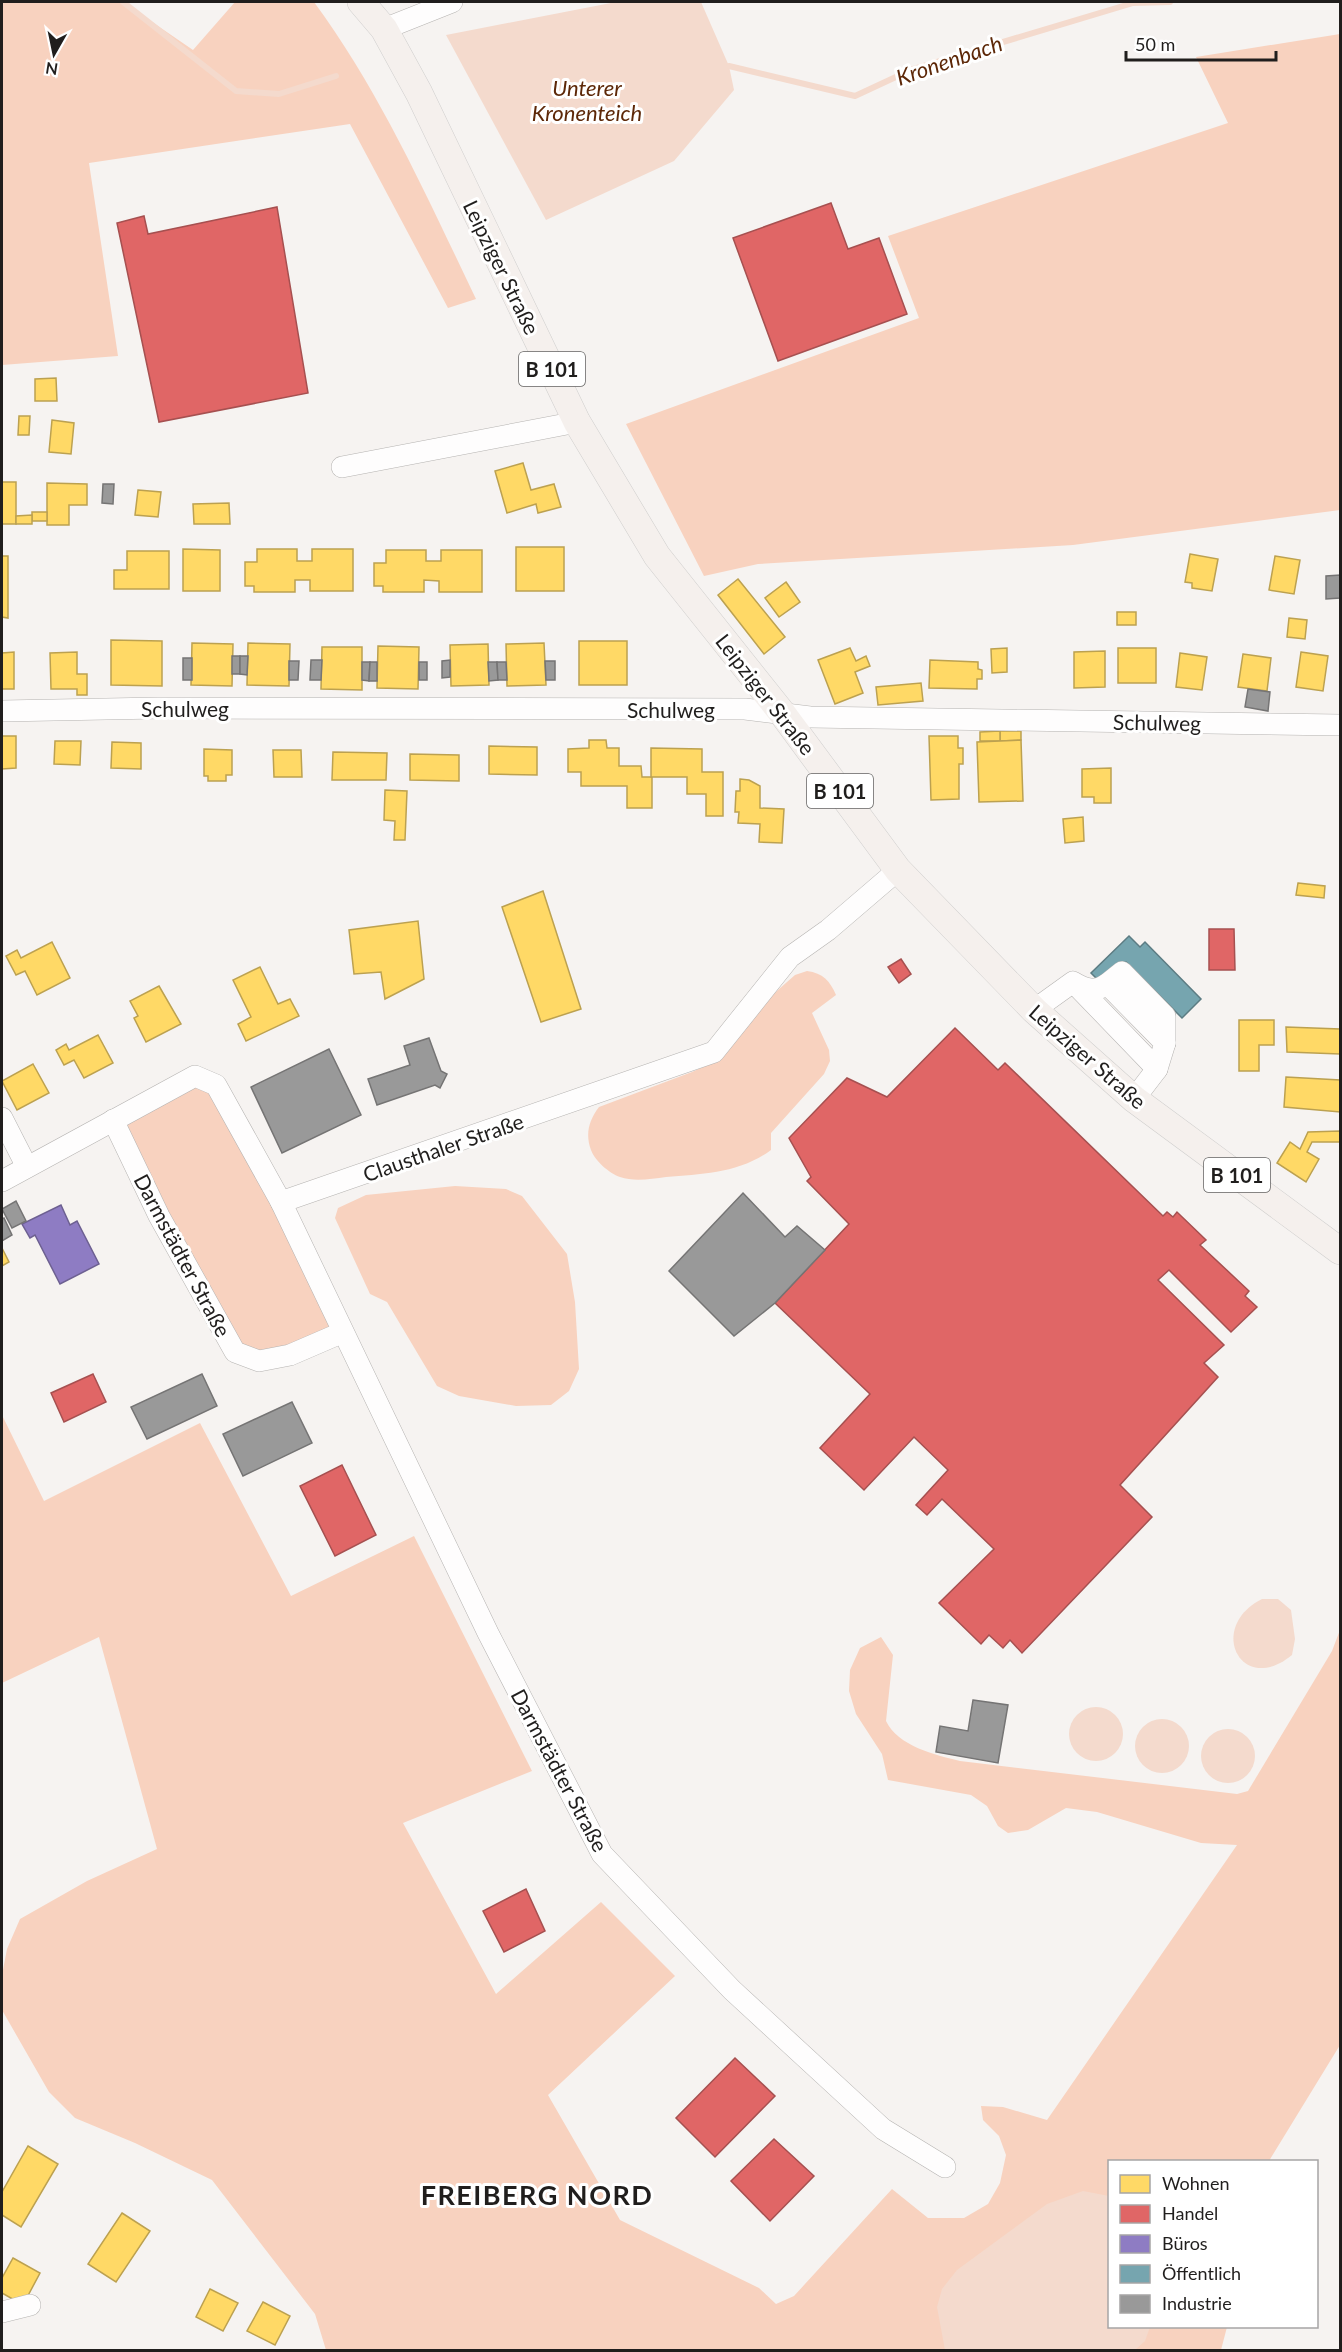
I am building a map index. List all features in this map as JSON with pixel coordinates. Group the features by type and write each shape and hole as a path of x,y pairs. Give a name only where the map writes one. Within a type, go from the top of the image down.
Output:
{"main road":[{"name":"Leipziger Straße","path":"361,2 384,29 419,93 578,422 668,571 782,713 898,870 1034,1010 1134,1099 1341,1251"}],"street":[{"path":"384,29 452,2"},
{"path":"342,467 578,422"},
{"name":"Schulweg","path":"2,711 158,708 745,709 810,717 1341,725"},
{"name":"Clausthaler Straße","path":"281,1202 714,1052 790,957 828,930 898,870"},
{"path":"1073,982 1090,990 1100,989 1122,972 1165,1016 1165,1044 1157,1069 1134,1099"},
{"path":"1034,1010 1073,982"},
{"path":"1073,982 1157,1069"},
{"path":"2,1181 195,1076 216,1085 281,1202"},
{"path":"2,1118 27,1167"},
{"name":"Darmstädter Straße","path":"113,1120 159,1216 235,1352 260,1361 290,1355 341,1333"},
{"name":"Darmstädter Straße","path":"281,1202 341,1333 488,1633 602,1854 732,1990 883,2129 945,2167"},
{"path":"2,2312 30,2305"}],"shaded area":[{"path":"2,2 123,2 193,50 235,2 314,2 361,72 382,109 476,299 448,308 350,124 89,163 118,356 2,365"},
{"path":"1340,34 1340,510 1073,545 758,564 704,576 626,424 919,318 888,236 1228,123 1196,57"},
{"path":"807,971 825,978 836,995 812,1013 829,1050 830,1061 824,1074 771,1133 771,1150 747,1164 734,1168 643,1180 620,1177 607,1170 599,1162 591,1150 588,1133 590,1122 599,1107 720,1059 762,1004 795,975"},
{"path":"195,1076 216,1085 341,1333 290,1355 235,1352 113,1120"},
{"path":"455,1186 506,1189 522,1196 567,1254 575,1302 579,1369 569,1391 551,1405 516,1406 459,1396 437,1386 387,1302 370,1294 335,1218 338,1208 366,1195"},
{"path":"2,1415 44,1501 200,1423 291,1596 414,1536 532,1771 403,1823 496,1994 601,1902 675,1976 548,2095 620,2220 759,2288 776,2304 794,2296 892,2189 928,2218 964,2218 988,2204 1000,2183 1006,2155 999,2136 983,2120 981,2106 1003,2107 1047,2120 1237,1845 1201,1843 1097,1812 1066,1808 1028,1830 1008,1833 998,1826 987,1806 971,1795 888,1780 882,1754 856,1714 849,1691 850,1670 860,1648 881,1637 893,1655 886,1721 899,1737 918,1748 960,1761 1237,1794 1248,1791 1332,1651 1340,1630 1340,2045 1270,2160 1108,2160 1108,2328 1227,2328 1221,2350 326,2350 315,2314 212,2180 135,2143 75,2118 49,2092 2,2010 2,1975 7,1949 20,1919 87,1881 157,1849 99,1637 2,1683"}],"water":[{"name":"Unterer Kronenteich","path":"616,2 701,2 729,66 734,90 674,161 546,220 446,35"},
{"path":"1262,1599 1278,1599 1291,1610 1295,1639 1292,1655 1274,1666 1258,1668 1245,1663 1237,1653 1233,1640 1236,1625 1245,1611"},
{"path":"1091,1707 1101,1707 1111,1711 1119,1719 1123,1734 1119,1749 1111,1757 1101,1761 1091,1761 1081,1757 1073,1749 1069,1739 1069,1729 1073,1719 1081,1711"},
{"path":"1157,1719 1167,1719 1177,1723 1185,1731 1189,1746 1185,1761 1177,1769 1167,1773 1157,1773 1147,1769 1139,1761 1135,1751 1135,1741 1139,1731 1147,1723"},
{"path":"1223,1729 1233,1729 1243,1733 1251,1741 1255,1756 1251,1771 1243,1779 1233,1783 1223,1783 1213,1779 1205,1771 1201,1761 1201,1751 1205,1741 1213,1733"},
{"path":"1083,2191 1108,2196 1108,2328 1150,2328 1145,2341 1135,2350 945,2350 937,2307 942,2289 957,2270 1047,2204"}],"building: Wohnen":[{"path":"56,378 57,401 35,401 35,379"},
{"path":"19,416 30,416 29,435 18,435"},
{"path":"52,420 74,423 71,454 49,452"},
{"path":"523,463 531,490 554,484 561,507 538,513 536,504 507,513 495,471"},
{"path":"2,482 16,482 16,524 2,524"},
{"path":"47,483 87,484 87,505 69,505 69,525 47,525"},
{"path":"138,490 161,492 158,517 135,515"},
{"path":"229,503 230,524 194,524 193,504"},
{"path":"32,512 47,512 47,521 32,521"},
{"path":"32,515 32,524 16,524 16,516"},
{"path":"516,547 564,547 564,591 516,591"},
{"path":"183,549 220,550 220,591 183,591"},
{"path":"257,549 297,549 297,561 312,561 312,549 353,549 353,591 310,591 310,580 295,580 295,592 254,592 254,586 245,586 245,562 257,562"},
{"path":"386,550 426,550 426,561 441,561 441,550 482,550 482,592 439,592 439,581 424,580 424,592 383,592 383,586 374,586 374,563 386,563"},
{"path":"127,551 169,551 169,589 114,589 114,570 127,570"},
{"path":"1190,554 1218,559 1212,591 1192,588 1192,583 1185,582"},
{"path":"2,556 8,556 8,618 2,617"},
{"path":"1275,556 1300,560 1294,594 1269,590"},
{"path":"738,579 785,637 764,654 718,595"},
{"path":"786,582 800,602 779,617 765,598"},
{"path":"1117,612 1136,612 1136,625 1117,625"},
{"path":"1289,618 1307,620 1305,639 1287,637"},
{"path":"111,640 162,641 162,686 111,685"},
{"path":"579,641 627,641 627,685 579,685"},
{"path":"192,643 233,644 232,686 191,685"},
{"path":"248,643 290,644 289,686 247,685"},
{"path":"544,643 546,685 507,686 506,644"},
{"path":"488,644 489,685 451,686 450,645"},
{"path":"378,646 419,647 418,689 377,688"},
{"path":"322,647 362,647 362,690 321,689"},
{"path":"850,648 856,661 866,656 870,666 855,672 863,693 835,704 818,660"},
{"path":"1007,648 1007,672 992,673 991,649"},
{"path":"1118,648 1156,648 1156,683 1118,683"},
{"path":"1105,651 1105,687 1074,688 1074,652"},
{"path":"14,652 14,689 2,689 2,653"},
{"path":"77,652 77,674 87,674 87,695 77,695 77,689 51,689 50,653"},
{"path":"1301,652 1328,656 1323,691 1296,687"},
{"path":"1180,653 1207,657 1202,690 1176,687"},
{"path":"1243,654 1271,658 1267,691 1238,687"},
{"path":"930,660 978,662 978,669 982,670 982,679 977,679 977,689 929,688"},
{"path":"921,683 923,701 878,705 876,687"},
{"path":"1000,731 1021,731 1021,740 1000,741"},
{"path":"1000,731 1000,741 980,741 980,732"},
{"path":"2,736 16,736 16,768 2,769"},
{"path":"929,736 958,736 958,748 963,748 963,764 959,764 959,799 931,800"},
{"path":"589,740 606,740 607,748 619,748 619,766 641,766 642,777 652,777 652,808 627,808 627,786 581,786 581,772 568,772 568,749 589,748"},
{"path":"1021,740 1023,801 979,802 977,742"},
{"path":"55,741 81,741 80,765 54,764"},
{"path":"112,742 141,743 141,769 111,768"},
{"path":"489,746 537,747 537,775 489,774"},
{"path":"651,748 702,749 702,772 723,772 723,816 706,816 706,794 687,794 687,777 651,777"},
{"path":"204,749 232,750 232,775 226,775 226,781 208,781 208,776 204,776"},
{"path":"273,750 301,750 302,777 274,777"},
{"path":"333,752 387,753 386,780 332,780"},
{"path":"410,754 459,755 459,781 410,780"},
{"path":"1111,768 1111,803 1094,803 1094,797 1082,797 1082,769"},
{"path":"740,779 749,780 760,786 760,808 784,809 782,843 759,842 760,824 738,823 739,812 735,812 736,791 740,791"},
{"path":"385,790 407,791 405,840 394,840 395,821 384,820"},
{"path":"1083,817 1084,841 1065,843 1063,819"},
{"path":"1298,883 1325,886 1324,898 1296,895"},
{"path":"543,891 581,1009 541,1022 502,907"},
{"path":"418,921 424,979 385,999 381,972 354,974 349,930"},
{"path":"52,942 70,978 37,995 25,971 16,975 6,956 17,950 21,958"},
{"path":"260,967 278,1004 290,999 299,1016 246,1041 238,1024 251,1017 233,980"},
{"path":"159,986 181,1024 146,1042 134,1018 138,1016 130,1001"},
{"path":"1239,1020 1274,1020 1274,1045 1259,1045 1259,1071 1239,1071"},
{"path":"1286,1027 1340,1029 1340,1054 1287,1052"},
{"path":"98,1035 113,1063 84,1078 74,1060 64,1065 56,1050 66,1044 69,1050"},
{"path":"33,1064 49,1093 17,1110 2,1081"},
{"path":"1286,1077 1340,1080 1340,1112 1284,1107"},
{"path":"1340,1131 1340,1142 1312,1142 1307,1152 1319,1159 1306,1182 1277,1163 1290,1142 1300,1149 1308,1132"},
{"path":"2,1248 9,1262 2,1266"},
{"path":"28,2146 58,2164 21,2227 2,2215 2,2192"},
{"path":"122,2213 150,2231 116,2282 88,2264"},
{"path":"13,2258 40,2273 23,2305 2,2293 2,2278"},
{"path":"210,2289 238,2303 223,2331 196,2317"},
{"path":"263,2302 290,2316 275,2345 247,2331"}],"building: Handel":[{"path":"831,203 848,249 879,238 907,314 778,361 733,238"},
{"path":"277,207 308,393 159,422 117,223 144,216 148,234"},
{"path":"1209,929 1234,929 1235,970 1209,970"},
{"path":"901,959 911,974 899,983 888,967"},
{"path":"955,1028 998,1070 1005,1063 1163,1216 1167,1212 1173,1217 1177,1212 1206,1240 1200,1245 1249,1291 1245,1296 1257,1307 1231,1332 1169,1270 1158,1280 1224,1345 1204,1363 1218,1377 1120,1485 1152,1517 1022,1653 1010,1640 1003,1648 989,1635 981,1644 939,1603 994,1549 942,1499 927,1515 916,1505 948,1470 914,1437 864,1490 820,1448 870,1394 775,1303 849,1224 807,1181 811,1177 789,1138 847,1078 887,1097"},
{"path":"93,1374 106,1402 64,1422 51,1393"},
{"path":"342,1465 376,1535 335,1556 300,1486"},
{"path":"526,1889 545,1931 504,1952 483,1911"},
{"path":"735,2058 775,2096 715,2157 676,2118"},
{"path":"774,2139 814,2176 770,2221 731,2181"}],"building: Büros":[{"path":"61,1205 70,1225 77,1221 99,1264 60,1284 35,1235 30,1238 22,1224"}],"building: Öffentlich":[{"path":"1129,936 1140,947 1145,942 1201,999 1182,1018 1126,962 1103,985 1091,973"}],"building: Industrie":[{"path":"103,484 114,484 113,504 102,503"},
{"path":"1340,575 1340,598 1326,599 1326,576"},
{"path":"232,656 240,656 240,674 232,674"},
{"path":"240,656 248,656 247,675 240,674"},
{"path":"183,658 192,658 192,680 183,680"},
{"path":"311,660 322,660 321,680 310,680"},
{"path":"450,660 450,677 442,678 442,661"},
{"path":"289,661 299,661 298,680 289,680"},
{"path":"545,661 555,661 555,680 546,680"},
{"path":"362,662 370,662 369,681 362,680"},
{"path":"370,662 377,662 377,681 369,681"},
{"path":"419,662 427,662 427,680 419,680"},
{"path":"488,662 497,662 498,680 489,681"},
{"path":"497,662 506,662 507,680 498,680"},
{"path":"1248,689 1270,692 1268,711 1245,707"},
{"path":"429,1038 441,1071 447,1074 440,1088 435,1085 377,1105 368,1079 410,1065 404,1046"},
{"path":"329,1049 361,1115 282,1153 251,1087"},
{"path":"743,1193 785,1237 797,1226 825,1250 775,1303 734,1336 669,1271"},
{"path":"16,1201 26,1221 12,1228 2,1209"},
{"path":"4,1218 12,1235 2,1241 2,1219"},
{"path":"202,1374 217,1406 147,1439 131,1407"},
{"path":"292,1402 312,1443 243,1476 223,1434"},
{"path":"973,1700 1008,1705 998,1763 936,1752 940,1726 968,1731"}],"waterway":[{"name":"Kronenbach","path":"123,2 236,91 279,94 336,76"},
{"name":"Kronenbach","path":"729,66 855,96 913,69 1133,3 1170,2"}],"district":[{"name":"FREIBERG NORD","path":"537,2194"}]}
